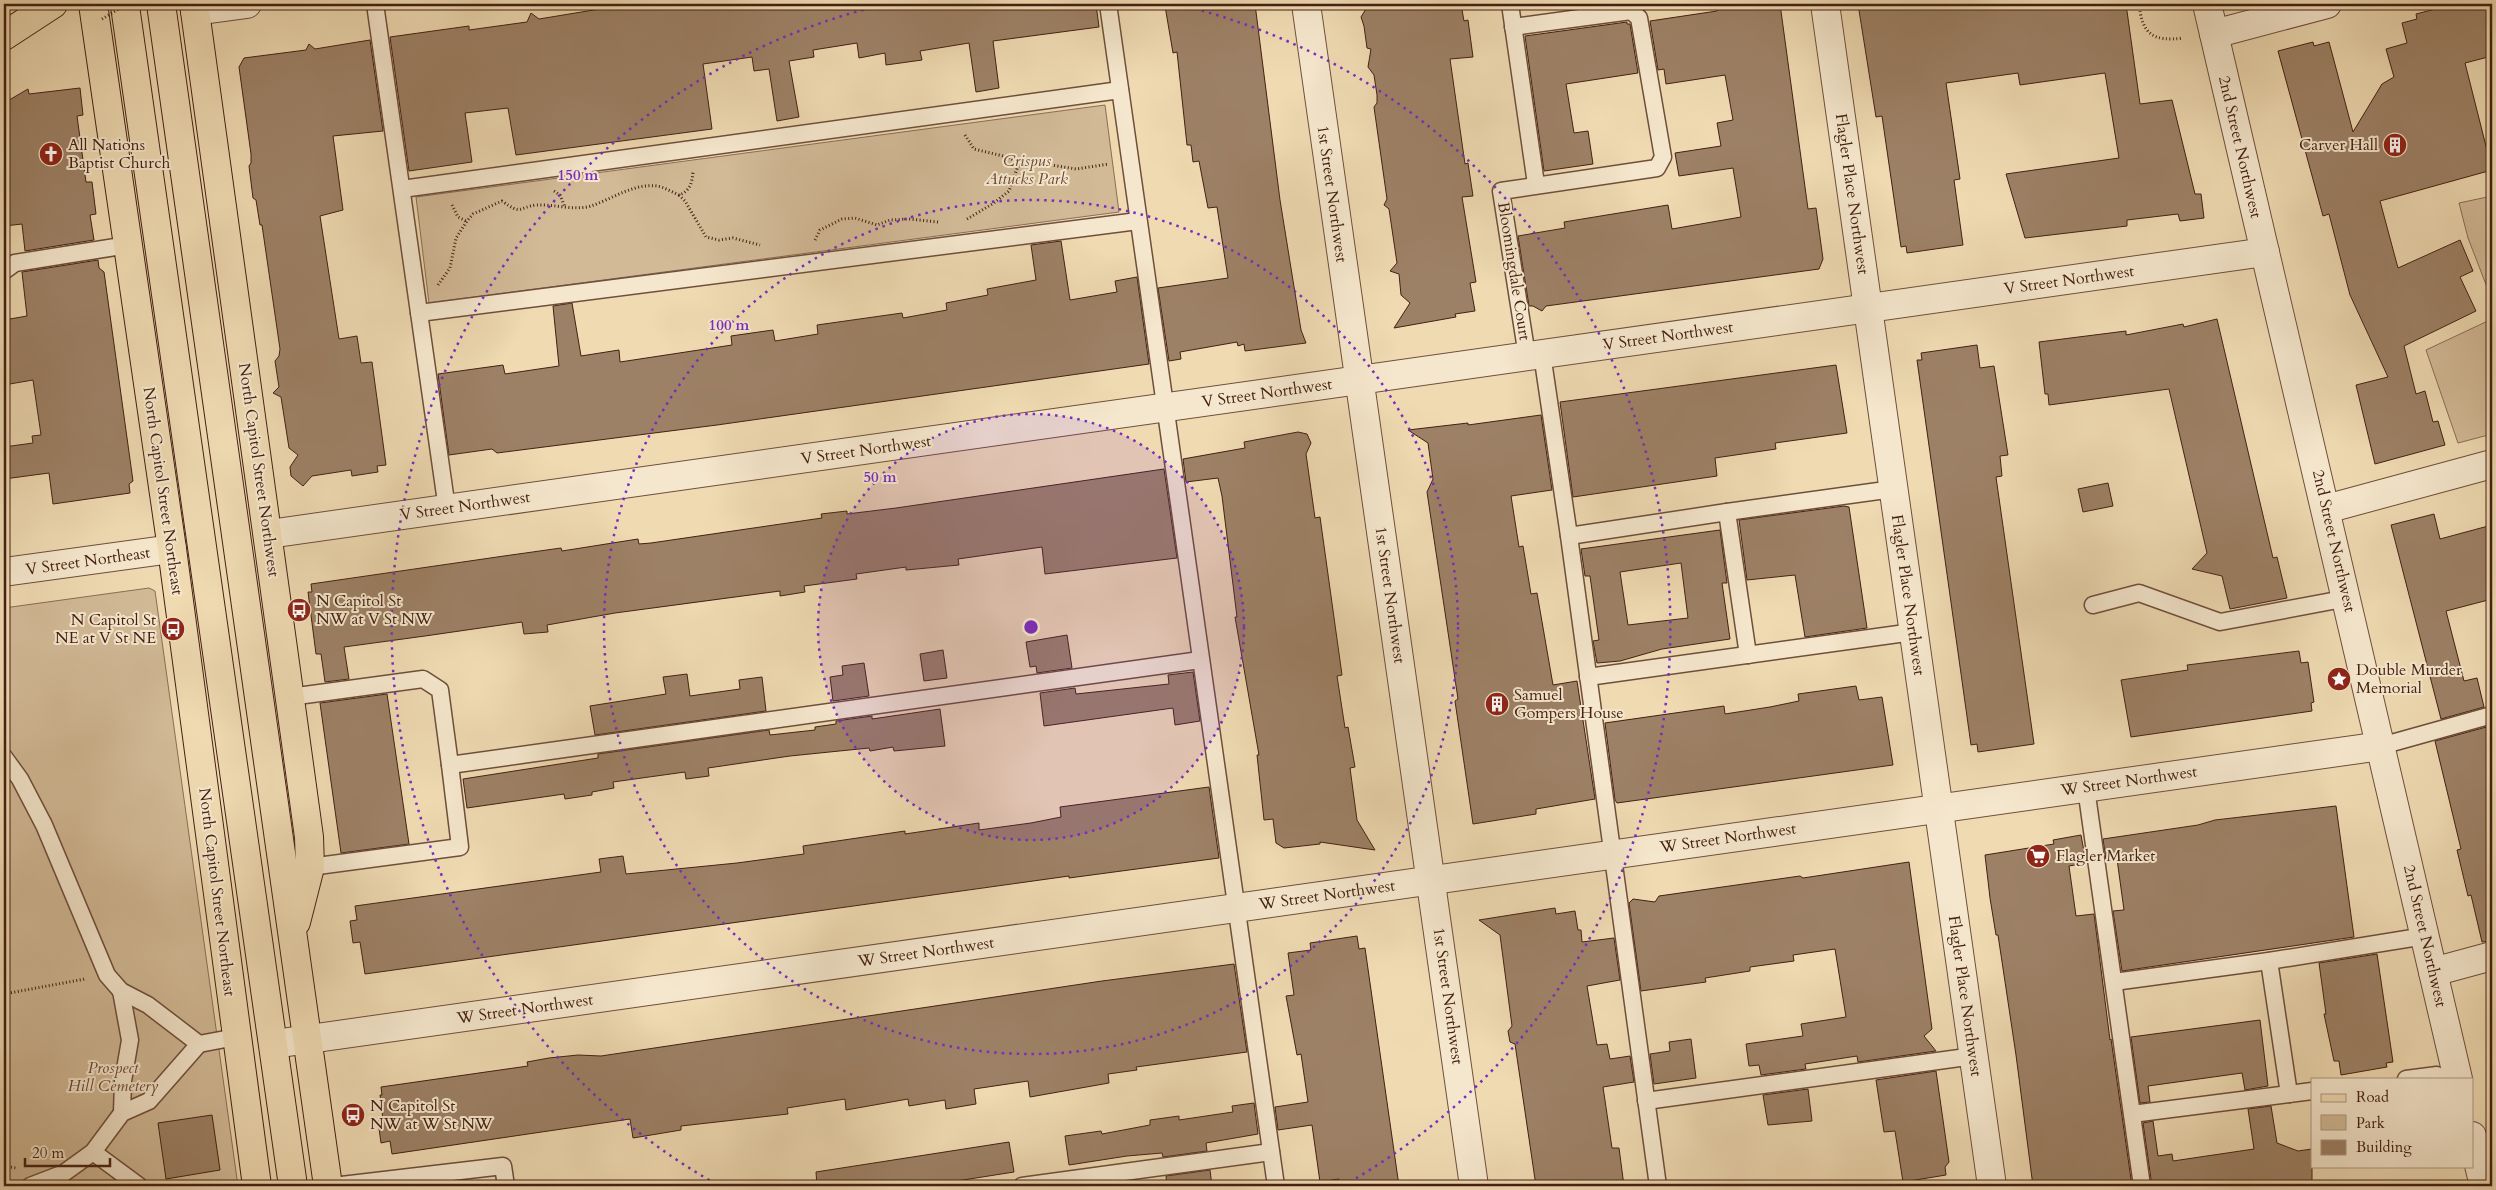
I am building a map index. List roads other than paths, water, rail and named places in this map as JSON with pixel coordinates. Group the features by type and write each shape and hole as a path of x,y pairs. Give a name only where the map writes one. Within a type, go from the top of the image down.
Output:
{"main road":[{"path":"4,36 53,4"},
{"name":"North Capitol Street Northwest","path":"161,4 328,1186"},
{"name":"North Capitol Street Northwest","path":"195,7 269,534 309,837 310,867 292,936"},
{"name":"North Capitol Street Northeast","path":"112,8 128,245 172,549 257,1186"},
{"name":"North Capitol Street Northeast","path":"112,8 274,1044 293,1186"}],"street":[{"path":"195,7 247,4"},
{"name":"1st Street Northwest","path":"1306,4 1474,1186"},
{"name":"Flagler Place Northwest","path":"1825,4 1992,1186"},
{"name":"2nd Street Northwest","path":"2207,4 2348,598 2425,936 2433,972 2448,1077"},
{"path":"2214,34 2328,4"},
{"name":"V Street Northwest","path":"269,534 2265,252"},
{"path":"2326,509 2492,464"},
{"name":"V Street Northeast","path":"4,570 172,549"},
{"name":"W Street Northwest","path":"274,1044 2381,746"},
{"path":"2433,972 2492,956"},
{"path":"2474,1144 2484,1186"}],"lane":[{"path":"375,4 447,509"},
{"path":"1108,4 1276,1186"},
{"path":"1510,4 1536,184"},
{"name":"Bloomingdale Court","path":"1514,27 1631,11 1639,18 1663,157 1657,168 1536,184 1501,191 1534,355"},
{"path":"402,189 1120,90"},
{"path":"419,314 1138,220"},
{"path":"4,271 15,263 128,245"},
{"path":"1534,355 1569,536 1658,1186"},
{"path":"1569,536 1893,489"},
{"path":"1727,512 1748,655"},
{"path":"2093,605 2139,593 2220,622 2348,598"},
{"path":"1588,677 1913,632"},
{"path":"450,764 1200,660"},
{"path":"290,697 423,679 440,690 460,847 310,867"},
{"path":"2381,746 2492,715"},
{"path":"4,757 20,778 44,825 108,975 121,991 148,1005 199,1044"},
{"path":"2086,788 2142,1186"},
{"path":"2114,982 2269,961 2425,936"},
{"path":"2269,961 2289,1094"},
{"path":"121,991 130,1040 123,1081 122,1112"},
{"path":"30,1186 64,1173 93,1152 122,1112 149,1101 199,1044 236,1037"},
{"path":"1646,1101 1974,1056"},
{"path":"2427,1078 2448,1077"},
{"path":"2132,1114 2311,1091"},
{"path":"93,1152 139,1186"},
{"path":"1022,1186 1271,1152"},
{"path":"333,1186 503,1166 506,1186"}],"place":[{"name":"Carver Hall","path":"2395,145"},
{"name":"All Nations Baptist Church","path":"51,154"},
{"name":"N Capitol St NW at V St NW","path":"299,610"},
{"name":"N Capitol St NE at V St NE","path":"173,629"},
{"name":"Double Murder Memorial","path":"2339,679"},
{"name":"Samuel Gompers House","path":"1497,704"},
{"name":"Flagler Market","path":"2038,856"},
{"name":"N Capitol St NW at W St NW","path":"353,1115"}],"park label":[{"name":"Crispus Attucks Park","path":"1027,170"},
{"name":"Prospect Hill Cemetery","path":"113,1077"}]}
